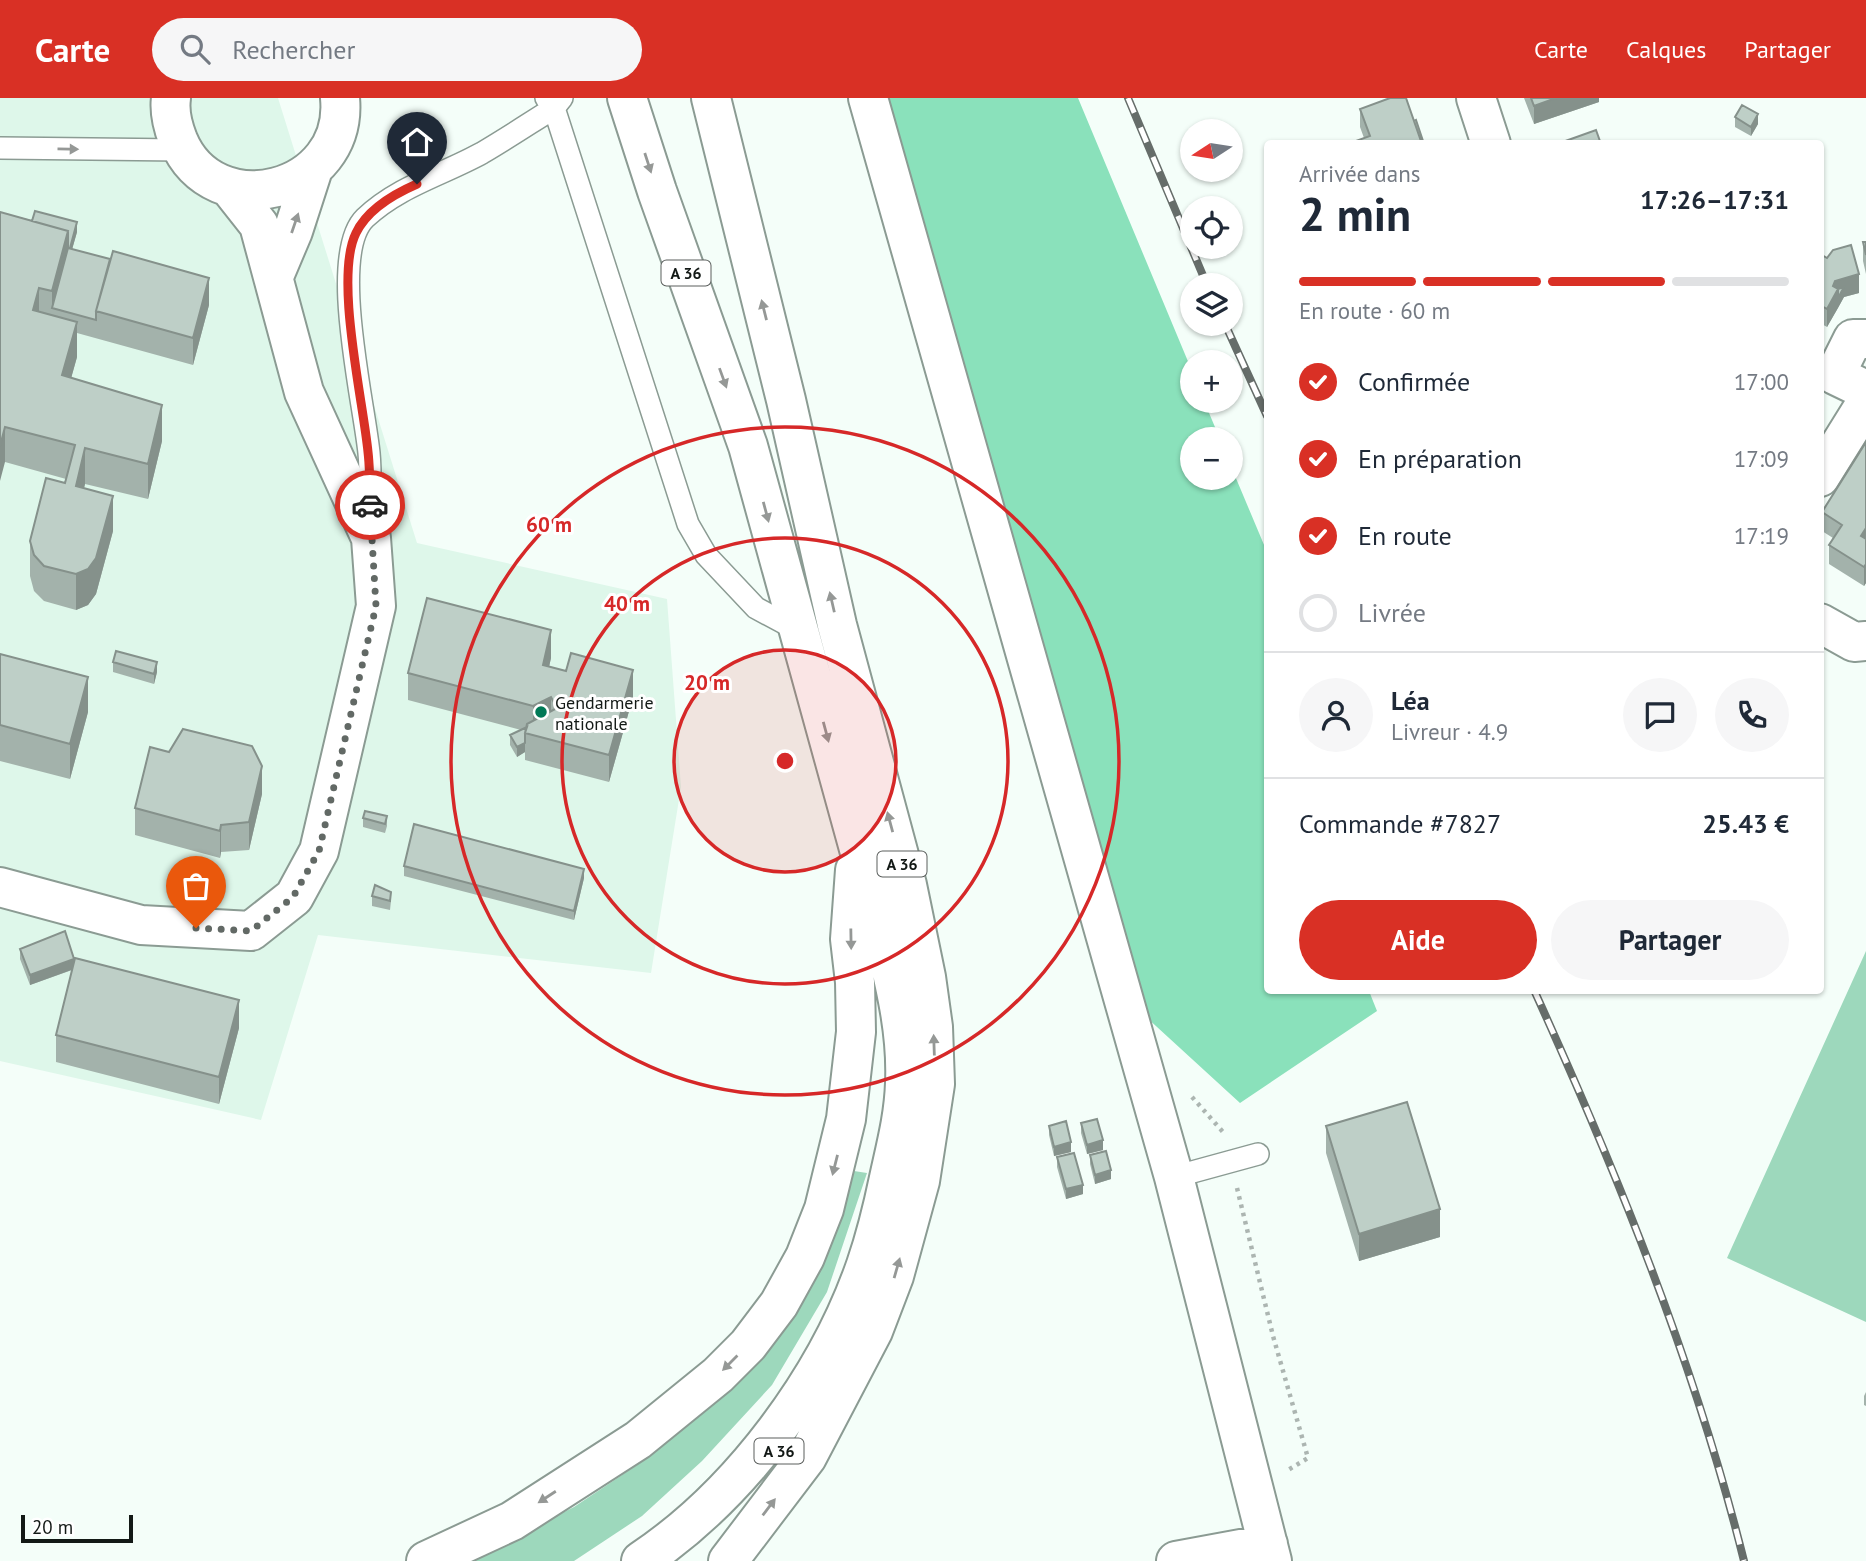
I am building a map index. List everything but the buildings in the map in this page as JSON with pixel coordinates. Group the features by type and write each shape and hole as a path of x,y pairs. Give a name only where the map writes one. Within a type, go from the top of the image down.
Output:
{"main road":[{"path":"171,98 173,127 182,150 195,166 229,187 258,191 287,185 313,169 327,152 337,131 340,98"},
{"name":"A 36","path":"627,98 657,191 748,446 857,847 887,947 903,1022 905,1083 900,1131 880,1222 865,1267 829,1349 774,1431 725,1491 692,1522 641,1561"},
{"name":"A 36","path":"711,98 786,400 837,625 907,885 926,977 933,1027 935,1084 920,1181 894,1276 873,1331 807,1457 728,1561"},
{"path":"868,98 1174,1177 1270,1553 1176,1561"},
{"path":"1476,98 1490,140"},
{"path":"274,276 293,231 313,169"},
{"path":"0,887 141,925 251,931 293,897 319,851 376,606 371,538 304,392 259,225 229,187"},
{"path":"1866,339 1853,339 1835,375 1866,390"},
{"path":"1824,471 1866,403"},
{"path":"1824,625 1854,642 1866,641"},
{"name":"A 36","path":"426,1561 512,1521 638,1440 718,1375 748,1345 779,1304 805,1256 824,1209 846,1118 856,1032 855,982 850,939 857,847"},
{"name":"A 36","path":"677,1561 714,1528 788,1440 873,1331"}],"lane":[{"path":"371,538 369,455 349,304 348,265 354,236 363,220 396,194 481,153 554,101 688,524 705,555 755,608 799,631"},
{"path":"0,148 182,150"},
{"path":"1174,1177 1258,1154"}],"path":[{"path":"1230,1161 1273,1336 1308,1458 1254,1491"}],"shaded area":[{"path":"0,98 278,98 417,543 667,599 681,787 651,973 318,935 261,1120 0,1061"}],"green space":[{"path":"884,98 1078,98 1183,350 1180,350 1180,413 1209,413 1215,427 1180,427 1180,490 1241,490 1264,545 1264,994 1370,994 1377,1011 1240,1103 1145,1016"},
{"path":"1866,951 1866,1322 1727,1258"},
{"path":"854,1171 867,1173 827,1292 772,1385 702,1461 642,1516 574,1561 465,1561 574,1507 652,1455 729,1386 823,1255"}],"railway":[{"path":"1128,98 1202,273"},
{"path":"1230,336 1264,409"},
{"path":"1536,994 1652,1271 1702,1415 1744,1561"}],"way so far":[{"path":"196,928 251,931 293,897 319,851 376,606 370,505"}],"place":[{"name":"Gendarmerie nationale","path":"541,712"}],"route":[{"path":"370,505 369,455 349,304 348,265 354,236 363,220 396,194 417,184"}]}
